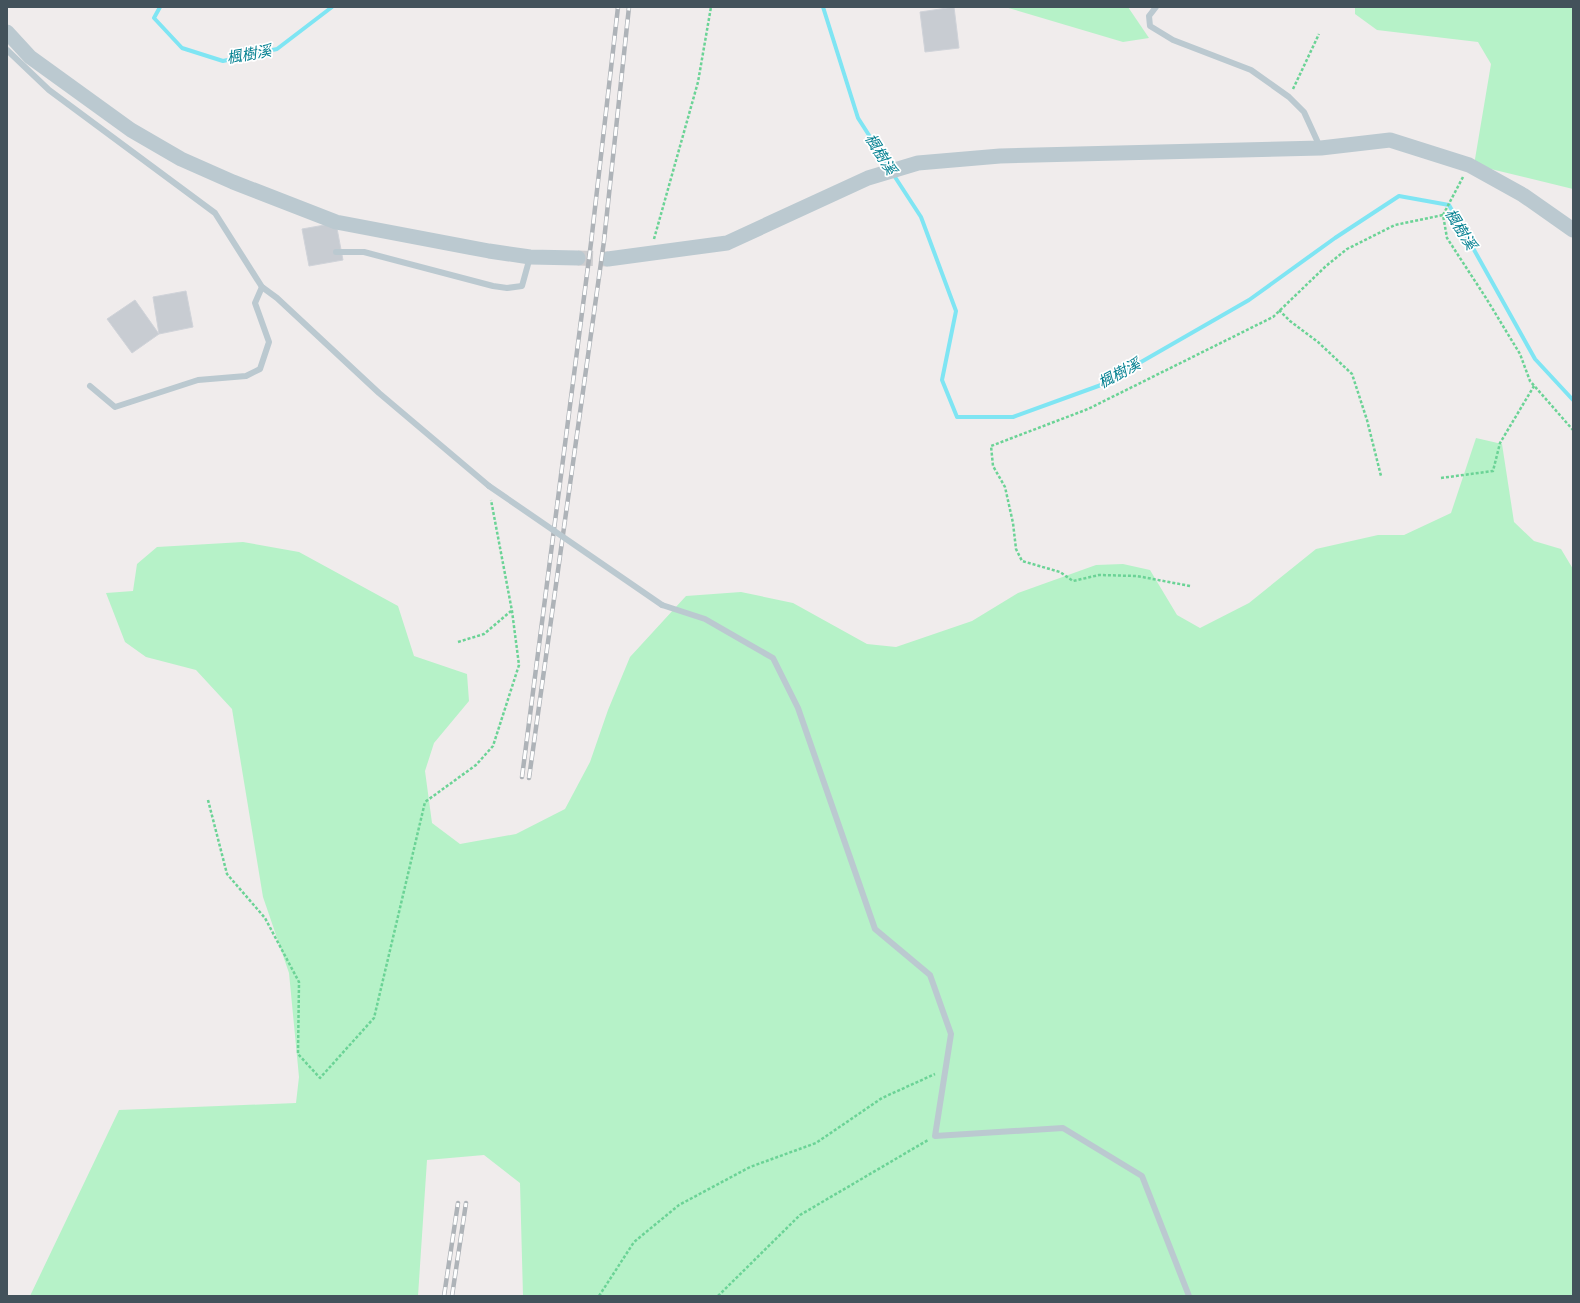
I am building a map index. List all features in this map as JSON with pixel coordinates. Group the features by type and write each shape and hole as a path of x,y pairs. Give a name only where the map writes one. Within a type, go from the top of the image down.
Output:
{"street":[{"path":"7,32 30,57 131,130 181,159 336,222 442,243 530,257 578,258"},
{"path":"608,259 727,243 868,178 918,163 1000,156 1321,148 1390,140 1470,165 1524,195 1573,230"}],"lane":[{"path":"1156,7 1149,16 1150,26 1173,40 1251,70 1289,96 1304,112 1321,148"},
{"path":"7,50 49,90 215,213 262,286 277,298 379,393 489,486 662,605 705,620 773,658 798,708 875,929 930,975 951,1034 935,1136 1063,1128 1142,1176 1189,1296"},
{"path":"336,252 364,252 493,286 507,288 522,286 530,257"},
{"path":"90,386 115,407 198,380 246,376 260,369 269,342 254,303 262,286"}],"path":[{"path":"650,254 698,82 711,7"},
{"path":"1289,96 1319,34"},
{"path":"1470,165 1443,215 1447,238 1516,348 1530,381 1573,430"},
{"path":"1190,586 1137,576 1099,575 1073,581 1060,572 1022,561 1016,549 1013,523 1004,487 993,466 991,446 1088,409 1273,317 1326,266 1347,249 1395,225 1443,215"},
{"path":"1280,310 1290,322 1318,342 1352,374 1367,420 1380,476"},
{"path":"1442,478 1493,471 1500,442 1534,386"},
{"path":"208,800 227,874 265,918 299,982 298,1054 320,1078 374,1018 425,802 476,765 492,746 519,666 512,611 489,486"},
{"path":"458,642 484,634 512,611"},
{"path":"599,1296 634,1242 679,1205 750,1167 816,1142 882,1098 946,1069"},
{"path":"718,1296 800,1215 935,1136"}],"green space":[{"path":"1005,7 1128,7 1149,38 1123,42"},
{"path":"1355,7 1573,7 1573,189 1474,165 1491,64 1478,42 1377,30 1355,14"},
{"path":"1476,438 1502,444 1514,522 1534,541 1561,549 1573,569 1573,1296 523,1296 520,1183 484,1155 427,1160 418,1296 30,1296 119,1110 296,1103 299,1077 289,973 263,897 232,709 196,670 146,657 125,642 106,593 133,591 137,564 157,547 243,542 299,552 398,606 414,656 467,674 469,701 434,743 425,771 432,823 460,844 516,834 565,809 590,762 608,710 630,657 686,596 741,592 793,603 867,644 896,647 972,621 1018,593 1096,565 1123,564 1150,570 1177,615 1200,628 1249,603 1316,549 1378,535 1404,535 1451,513"}],"building":[{"path":"954,7 959,48 925,52 920,12"},
{"path":"336,223 343,260 309,266 302,229"},
{"path":"186,291 193,327 159,334 153,297"},
{"path":"135,300 159,334 132,353 107,319"}],"waterway":[{"name":"楓樹溪","path":"160,7 154,18 182,48 223,61 277,49 332,7"},
{"name":"楓樹溪","path":"823,7 858,118 890,168"},
{"name":"楓樹溪","path":"893,174 921,217 956,311 942,380 957,417 1013,417 1101,385 1249,300 1335,238 1399,196 1449,205 1535,359 1573,400"}],"tunnel":[{"path":"578,258 608,259"}],"railway":[{"path":"522,777 591,243 618,7"},
{"path":"529,778 604,241 629,7"},
{"path":"444,1296 458,1203"},
{"path":"452,1296 466,1203"}]}
